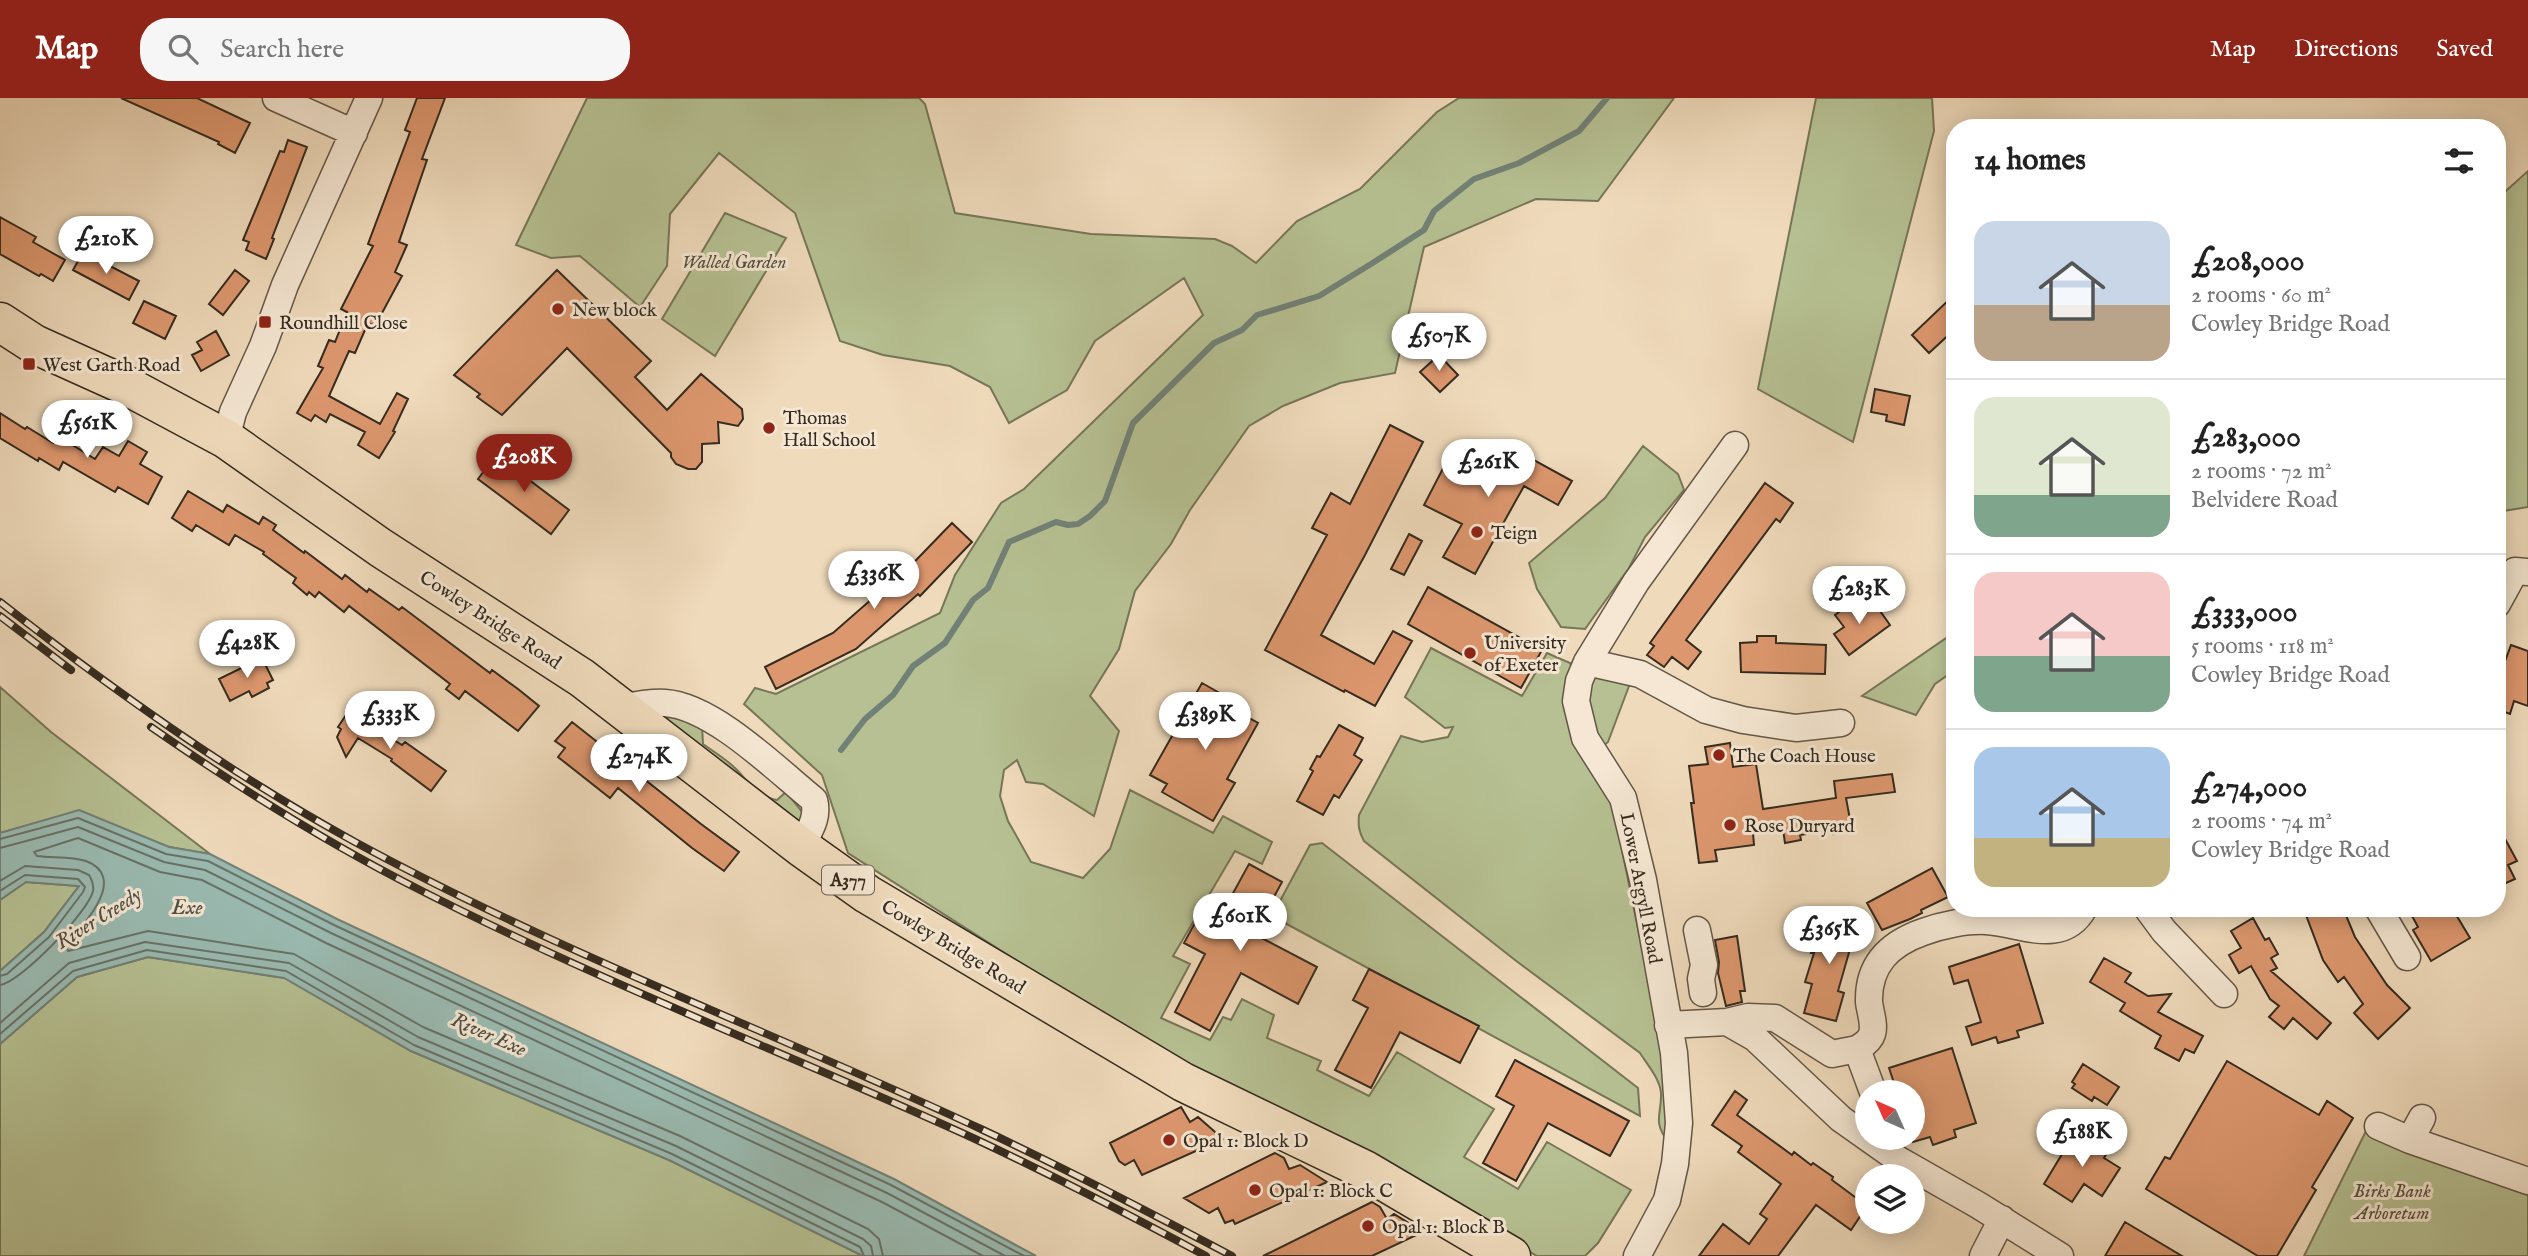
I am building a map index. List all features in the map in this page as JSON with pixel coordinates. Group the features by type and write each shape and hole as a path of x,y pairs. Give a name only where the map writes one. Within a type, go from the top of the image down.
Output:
{"highway":[{"name":"Cowley Bridge Road","path":"0,322 34,344 127,386 226,439 381,548 582,678 801,847 878,900 1183,1082 1240,1112 1366,1170 1511,1256"}],"street":[{"path":"276,98 354,133"},
{"path":"226,439 233,412 263,346 285,285 369,98"},
{"name":"Lower Argyll Road","path":"1637,1256 1667,1200 1675,1164 1679,1123 1674,1053 1643,880 1623,798 1585,738 1576,701 1579,681 1587,662 1636,582 1735,444"},
{"path":"2506,588 2515,571 2528,572"},
{"path":"1587,662 1640,674 1706,710 1743,720 1796,729 1842,723"},
{"path":"1668,1025 1727,1022 1748,1017 1775,1018 1832,1054 1857,1049 1865,1044 1872,1034 1870,982 1881,957 1891,947 1923,932 1975,921 1997,922 2050,932 2071,924 2077,917"},
{"path":"2154,917 2224,994"},
{"path":"2390,917 2407,957"},
{"path":"1662,988 1702,986 1704,965 1697,930"},
{"path":"1727,1022 1755,1038 1841,1119 1899,1160 2060,1256"},
{"path":"1857,1049 1868,1080"},
{"path":"2378,1126 2416,1129 2528,1181"},
{"path":"1983,1256 2002,1219"}],"green space":[{"path":"587,98 919,98 925,104 955,213 1091,234 1215,239 1232,246 1256,263 1297,221 1360,189 1437,112 1459,98 1674,98 1598,201 1536,199 1424,247 1395,373 1340,383 1283,406 1249,426 1190,510 1171,544 1135,591 1119,649 1090,696 1119,731 1094,816 1043,784 1026,782 1017,760 1004,770 1000,796 1008,821 1031,862 1083,878 1110,849 1130,790 1213,833 1223,816 1272,842 1262,864 1235,851 1173,956 1190,964 1161,1018 1210,1040 1223,1017 1231,1020 1242,999 1274,1015 1267,1038 1321,1061 1317,1070 1369,1096 1397,1052 1494,1109 1464,1157 1518,1189 1547,1142 1631,1190 1598,1243 1585,1256 1537,1256 1340,1142 1177,1063 848,853 822,775 744,704 755,688 776,694 940,613 955,575 1001,503 1024,489 1203,315 1184,278 1095,341 1067,390 1009,423 990,387 950,366 883,355 840,341 795,213 719,153 670,214 667,266 640,307 580,256 551,258 516,245"},
{"path":"1816,98 1932,98 1934,131 1853,442 1758,389"},
{"path":"2528,171 2528,507 2506,511 2506,191"},
{"name":"Walled Garden","path":"725,213 786,238 715,356 662,319"},
{"path":"1643,446 1678,474 1684,490 1645,537 1629,568 1585,629 1561,627 1537,589 1529,563 1605,498"},
{"path":"1946,638 1946,676 1935,684 1916,715 1862,696"},
{"path":"1431,648 1522,696 1547,653 1570,663 1574,673 1603,669 1632,678 1608,742 1588,759 1612,801 1669,1081 1668,1141 1659,1123 1660,1088 1640,1053 1515,960 1362,838 1359,815 1401,736 1422,742 1448,737 1453,727 1445,728 1405,697"},
{"path":"0,687 51,732 210,854 169,847 79,811 0,833"},
{"path":"671,714 702,726 703,744 732,765 759,792 777,800 786,792 804,814 800,825 666,720"},
{"path":"1322,843 1638,1088 1640,1116 1272,916 1310,845"},
{"path":"26,882 79,886 44,932 0,971 0,900"},
{"path":"148,957 285,978 411,1051 669,1160 863,1256 0,1256 0,1044 77,977"},
{"name":"Birks Bank Arboretum","path":"2366,1131 2528,1193 2528,1256 2304,1256"}],"water":[{"name":"Exe","path":"79,810 169,847 210,854 337,919 894,1179 1036,1256 863,1256 669,1160 411,1051 284,978 148,957 77,977 0,1044 0,971 44,932 79,886 26,882 0,900 0,833"}],"building":[{"path":"121,98 197,98 250,123 235,153 218,144 219,142"},
{"path":"417,98 445,98 422,159 427,160 399,242 407,245 395,272 402,276 375,326 368,323 355,353 349,351 329,396 380,424 397,393 408,399 393,431 395,432 379,458 358,445 365,432 330,414 326,422 315,415 311,421 297,413 323,368 318,366 329,340 335,342 347,312 341,309 373,246 368,244 410,132 405,130"},
{"path":"288,140 307,147 266,259 246,250 249,242 243,240 280,151 284,152"},
{"path":"0,217 36,237 33,242 65,260 53,281 0,254"},
{"path":"83,252 139,281 129,300 73,270"},
{"path":"235,270 249,281 223,315 209,304"},
{"name":"New block","path":"557,270 651,361 635,377 667,410 701,374 742,409 743,419 738,426 718,422 719,443 702,444 702,462 696,469 676,464 671,453 567,348 502,415 477,397 480,394 454,375"},
{"path":"144,301 176,316 165,339 133,323"},
{"path":"1946,303 1946,337 1929,353 1912,335"},
{"path":"216,331 229,355 201,371 192,355 202,350 197,342"},
{"path":"1439,355 1458,375 1440,392 1420,372"},
{"path":"1875,389 1910,396 1904,425 1886,421 1887,415 1871,412"},
{"path":"0,413 53,443 58,436 95,459 103,447 119,456 128,441 147,452 140,464 162,477 148,504 118,487 115,492 63,462 59,470 39,458 38,461 0,438"},
{"path":"1390,425 1423,442 1321,635 1374,664 1393,631 1412,641 1375,706 1265,650 1327,535 1312,528 1331,493 1350,504"},
{"name":"Teign","path":"1503,443 1572,481 1558,505 1524,486 1475,574 1443,557 1462,524 1424,505 1452,451 1488,470"},
{"path":"496,455 569,510 551,534 478,479"},
{"path":"1765,483 1793,503 1780,522 1776,519 1686,640 1701,652 1688,669 1672,657 1664,667 1647,655 1654,646 1650,643"},
{"path":"188,491 223,512 227,505 259,524 263,517 276,525 273,530 304,553 305,551 342,579 345,575 367,592 369,589 399,610 402,607 539,706 518,731 465,691 459,699 446,689 450,684 349,606 344,612 319,592 315,597 309,592 307,595 293,583 296,578 263,554 264,552 235,535 229,545 196,525 192,531 172,518"},
{"path":"952,523 972,542 920,596 918,594 856,649 776,689 765,667 833,633 890,583 892,585"},
{"path":"1409,534 1422,541 1404,575 1391,569"},
{"path":"1428,587 1542,650 1521,688 1408,624"},
{"path":"1857,599 1865,611 1875,604 1890,625 1849,655 1834,634 1844,627 1835,615"},
{"path":"1757,636 1776,636 1776,643 1826,645 1825,674 1741,672 1740,643 1757,642"},
{"path":"2511,645 2528,651 2528,706 2514,701 2510,714 2506,712 2506,659"},
{"path":"262,658 273,680 267,683 269,688 252,697 249,691 230,701 219,679"},
{"path":"1202,683 1246,708 1242,714 1258,723 1227,779 1235,783 1213,821 1162,792 1167,784 1150,775"},
{"path":"348,712 402,745 405,742 446,771 431,791 391,761 392,759 358,738 346,757 337,737 341,729 338,727"},
{"path":"572,722 739,852 724,871 618,788 610,798 558,757 565,748 555,741"},
{"path":"1339,725 1363,738 1354,755 1362,760 1339,798 1334,795 1323,815 1297,801 1313,771 1310,769 1317,756 1320,757"},
{"path":"1730,743 1733,767 1756,764 1763,809 1836,798 1834,781 1892,774 1895,792 1846,798 1852,830 1833,834 1833,830 1800,835 1801,840 1785,843 1783,829 1753,833 1754,845 1715,850 1717,861 1699,863 1689,766 1708,764 1705,747"},
{"path":"2506,841 2517,861 2508,865 2515,879 2506,883"},
{"path":"1249,864 1282,882 1254,934 1317,967 1298,1004 1241,973 1210,1031 1175,1012 1205,954 1184,943 1203,908 1220,917"},
{"path":"1932,868 1946,893 1946,898 1921,910 1922,913 1882,930 1867,903"},
{"path":"1825,913 1858,921 1838,991 1844,993 1836,1021 1804,1013 1812,984 1805,982 1814,953 1811,953 1818,926 1821,927"},
{"path":"2307,917 2347,917 2355,937 2387,985 2410,1008 2378,1039 2354,1013 2363,1004 2344,977 2338,982 2323,960"},
{"path":"2413,917 2457,917 2470,938 2431,961 2413,930 2418,927"},
{"path":"2253,918 2265,940 2269,938 2278,954 2271,958 2277,968 2271,971 2331,1023 2317,1039 2293,1018 2284,1029 2269,1017 2279,1006 2270,999 2251,966 2239,973 2229,955 2241,948 2231,931"},
{"path":"1737,936 1745,991 1740,991 1742,1002 1726,1006 1718,973 1715,940"},
{"path":"2019,944 2043,1023 2017,1031 2019,1037 1998,1043 1996,1037 1972,1045 1966,1027 1981,1022 1968,980 1954,984 1949,967"},
{"path":"2104,958 2131,973 2125,982 2148,996 2171,994 2158,1012 2203,1036 2194,1053 2185,1049 2179,1061 2155,1048 2161,1036 2120,1011 2125,1003 2090,982"},
{"path":"1369,969 1479,1026 1460,1063 1400,1032 1371,1088 1335,1070 1368,1008 1353,1000"},
{"path":"1952,1048 1976,1123 1954,1130 1956,1137 1933,1145 1930,1137 1925,1138 1925,1080 1893,1080 1889,1068"},
{"path":"1515,1060 1629,1121 1610,1156 1548,1123 1516,1181 1483,1163 1514,1106 1496,1096"},
{"path":"2227,1061 2319,1115 2327,1101 2353,1118 2312,1187 2316,1190 2277,1256 2258,1256 2146,1189 2165,1157 2170,1159"},
{"path":"2083,1064 2119,1087 2107,1105 2094,1097 2092,1101 2072,1088 2075,1084 2072,1082"},
{"path":"1735,1091 1747,1100 1737,1115 1792,1155 1794,1152 1811,1165 1813,1163 1855,1197 1855,1224 1851,1230 1816,1205 1778,1256 1699,1256 1723,1224 1749,1244 1767,1219 1760,1214 1781,1184 1738,1152 1742,1146 1712,1125"},
{"name":"Opal 1: Block D","path":"1181,1107 1190,1122 1198,1117 1223,1139 1142,1175 1134,1160 1125,1165 1119,1161 1110,1143"},
{"path":"2076,1131 2108,1151 2104,1158 2120,1168 2102,1196 2084,1184 2072,1202 2044,1184"},
{"name":"Opal 1: Block C","path":"1275,1153 1284,1158 1289,1169 1300,1165 1327,1182 1235,1224 1233,1220 1225,1223 1218,1208 1209,1213 1184,1198"},
{"name":"Opal 1: Block B","path":"1372,1202 1380,1207 1387,1219 1394,1214 1423,1232 1372,1256 1263,1256"},
{"path":"2125,1222 2182,1256 2105,1256"}],"waterway":[{"path":"841,750 865,719 893,695 913,666 945,643 973,600 988,588 1009,542 1056,522 1078,524 1105,501 1133,423 1214,343 1242,330 1257,315 1319,296 1371,264 1424,230 1434,211 1474,179 1519,163 1579,131 1607,98"}],"railway":[{"path":"0,602 85,667 217,759 355,842 431,882 587,956 981,1129 1232,1256"},
{"path":"0,616 71,670"},
{"path":"151,727 282,813 420,890 556,956 973,1138 1206,1256"}],"place":[{"name":"New block","path":"558,309"},
{"name":"Roundhill Close","path":"265,322"},
{"name":"West Garth Road","path":"29,364"},
{"name":"Thomas Hall School","path":"769,428"},
{"name":"Teign","path":"1477,532"},
{"name":"University of Exeter","path":"1470,653"},
{"name":"The Coach House","path":"1719,755"},
{"name":"Rose Duryard","path":"1730,825"},
{"name":"Opal 1: Block D","path":"1169,1140"},
{"name":"Opal 1: Block C","path":"1255,1190"},
{"name":"Opal 1: Block B","path":"1368,1226"}],"water label":[{"name":"River Creedy","path":"98,918"},
{"name":"River Exe","path":"489,1034"}]}
